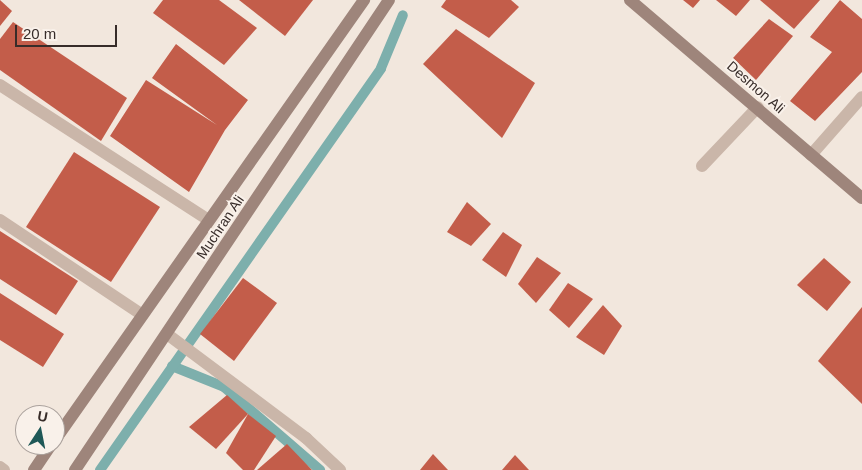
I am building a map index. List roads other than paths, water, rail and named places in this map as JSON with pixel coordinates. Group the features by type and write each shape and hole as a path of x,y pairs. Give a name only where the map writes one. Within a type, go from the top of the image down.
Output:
{"street":[{"name":"Muchran Ali","path":"75,470 172,337 389,0"},
{"name":"Desmon Ali","path":"630,0 758,107 862,198"},
{"name":"Muchran Ali","path":"65,425 359,2"},
{"path":"0,85 207,219"},
{"path":"811,155 862,97"},
{"path":"702,166 758,107"},
{"path":"0,220 141,314"},
{"path":"172,337 306,438 340,470"},
{"path":"34,470 44,455"},
{"path":"0,467 4,470"}],"waterway":[{"path":"100,470 381,68 403,15"},
{"path":"172,366 224,387 320,470"}]}
